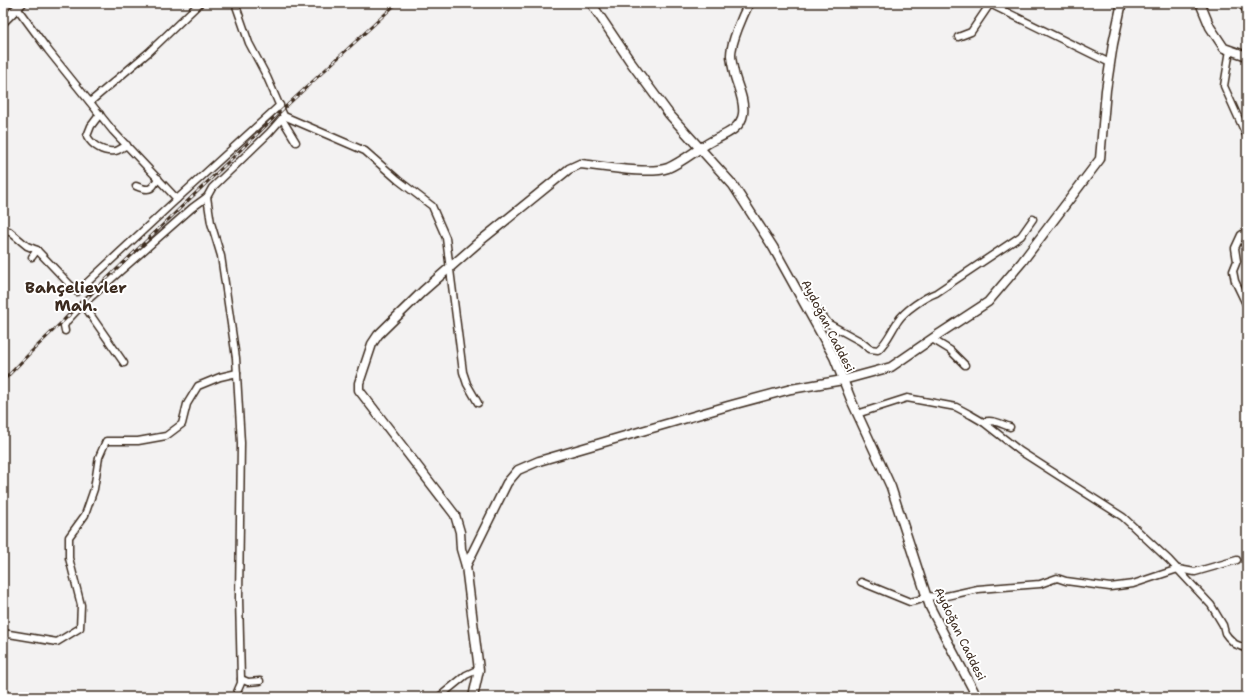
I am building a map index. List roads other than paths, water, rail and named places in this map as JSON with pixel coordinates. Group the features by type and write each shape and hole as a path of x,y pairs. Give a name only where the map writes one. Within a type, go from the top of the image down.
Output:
{"street":[{"path":"90,102 149,52 200,3"},
{"path":"235,3 250,43 280,105 283,117 296,142"},
{"name":"Aydoğan Caddesi","path":"591,3 632,64 669,114 733,185 773,247 834,357 857,414 891,487 930,607 977,697"},
{"path":"473,697 479,669 466,566 461,549 460,532 455,515 359,390 362,372 372,344 378,335 423,291 478,242 569,169 580,164 650,170 666,168 684,159 700,147 728,132 740,123 743,116 743,106 734,73 731,54 740,22 749,3"},
{"path":"466,566 507,483 518,470 539,461 728,406 791,390 843,380 891,367 988,302 1022,262 1100,159 1110,63 1121,7 1124,3"},
{"path":"1200,3 1210,28 1224,48 1247,56"},
{"path":"1242,3 1247,8"},
{"path":"958,37 971,32 989,4 1110,63"},
{"path":"3,22 19,6 48,50 90,102 177,199"},
{"path":"1230,50 1224,86 1247,137"},
{"path":"9,231 27,246 37,250 77,292 280,105"},
{"path":"100,114 86,136 90,142 100,149 115,151 127,145"},
{"path":"65,331 64,326 67,321 83,304 192,208 207,197 212,188 283,117"},
{"path":"283,117 365,151 398,180 432,206 446,238 464,372 467,384 478,403"},
{"path":"136,186 144,190 149,189 154,186 158,178"},
{"path":"207,197 211,223 221,256 236,358 241,443 239,598 241,683 235,697"},
{"path":"802,301 816,308 829,324 860,341 870,349 878,350 885,344 898,319 924,298 936,293 1021,236 1033,219"},
{"path":"1247,231 1241,235 1235,248 1236,261 1234,271 1234,281 1247,306"},
{"path":"32,257 37,250"},
{"path":"83,304 124,363"},
{"path":"932,339 950,350 965,365"},
{"path":"3,633 57,642 80,628 81,605 69,558 69,537 85,515 94,490 100,457 106,441 138,442 166,436 182,424 187,404 198,386 220,377 237,373"},
{"path":"857,414 907,398 956,407 983,422 1020,451 1123,517 1178,569 1211,605 1223,625 1225,633 1228,637 1235,644 1247,649"},
{"path":"983,422 988,420 994,421 1010,427"},
{"path":"861,582 910,602 926,596 942,597 978,589 1040,584 1057,578 1066,581 1110,587 1133,584 1178,569 1195,572 1237,560"},
{"path":"439,697 466,675 479,669"},
{"path":"241,679 248,682 260,681"}],"railway":[{"path":"3,381 31,352 282,110 397,3"}],"district":[{"name":"Bahçelievler Mah.","path":"76,296"}]}
